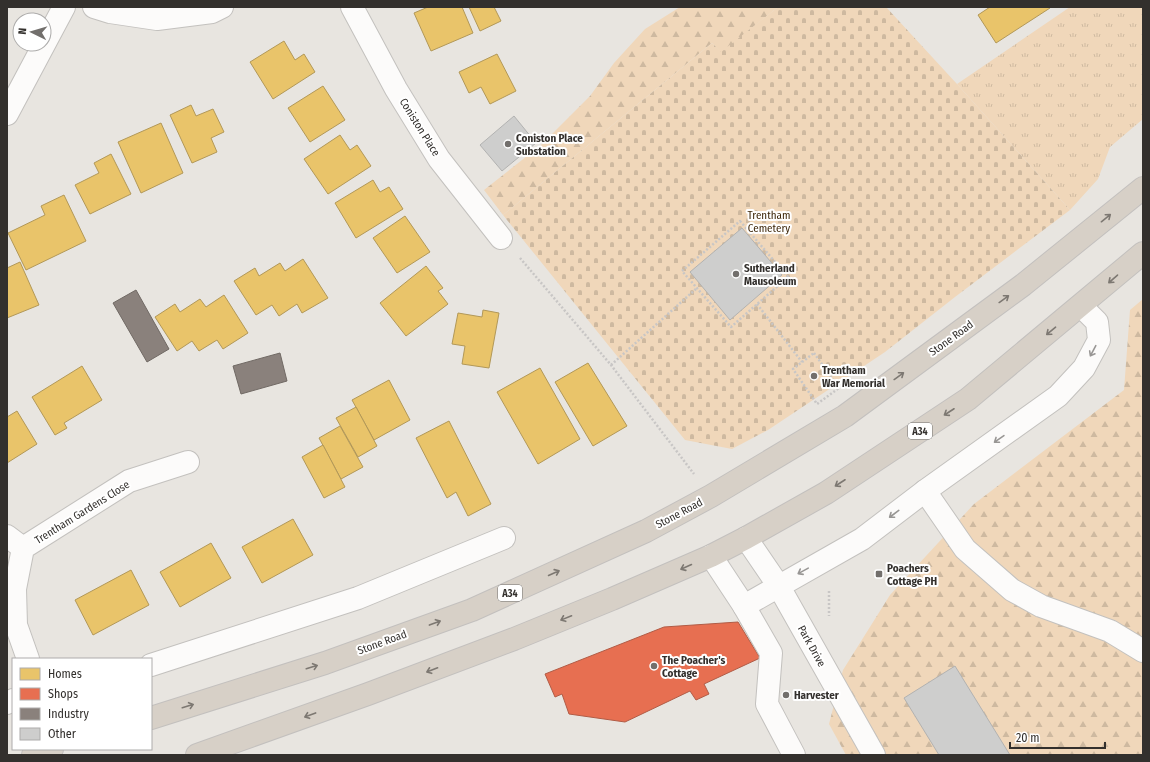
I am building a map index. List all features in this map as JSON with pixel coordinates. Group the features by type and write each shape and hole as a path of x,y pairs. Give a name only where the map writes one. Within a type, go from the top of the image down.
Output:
{"highway":[{"name":"Stone Road","path":"152,718 325,663 472,610 646,531 711,496 845,416 1023,285 1143,188"},
{"name":"A34","path":"197,755 368,694 514,639 711,556 746,538 826,493 968,400 1143,253"},
{"path":"33,755 49,750"}],"street":[{"path":"7,114 64,7"},
{"path":"94,7 110,12 157,19 212,12 222,7"},
{"name":"Coniston Place","path":"352,7 396,89 439,159 501,238"},
{"path":"744,606 862,538 1058,396 1084,368 1099,340 1097,322 1081,306"},
{"name":"Trentham Gardens Close","path":"28,658 16,625 15,542 129,481 188,462"},
{"path":"926,491 965,549 1012,590 1041,606 1110,631 1143,651"},
{"path":"152,665 358,598 504,538"},
{"name":"Park Drive","path":"746,538 778,586 874,755"},
{"path":"711,556 744,606 771,653 767,704 794,755"}],"path":[{"path":"740,221 788,277 731,327 697,288 682,271 740,221"},
{"path":"501,238 514,250 611,365 711,496"},
{"path":"611,365 697,288"},
{"path":"757,304 802,362"},
{"path":"814,353 839,388 817,404 793,369 802,362 814,353"}],"green space":[{"path":"680,7 778,7 721,53 712,43 503,215 484,190 541,145 590,96 614,63 645,29"},
{"name":"Trentham Cemetery","path":"778,7 886,7 1070,210 885,352 768,430 732,449 685,440 503,215 712,43 721,52"},
{"path":"1070,7 1143,7 1143,119 1110,147 1098,179 1070,210 957,84"},
{"path":"1143,299 1143,755 846,755 829,724 843,670 890,595 974,504 1124,390 1130,310"}],"building: Homes":[{"path":"428,7 462,7 473,33 431,51 414,13"},
{"path":"469,7 494,7 501,21 480,31"},
{"path":"990,7 1050,8 996,43 978,15"},
{"path":"284,41 295,60 304,54 315,72 273,99 250,62"},
{"path":"497,54 516,91 490,104 481,87 469,93 459,72"},
{"path":"323,86 345,120 310,142 288,108"},
{"path":"191,105 196,116 213,109 224,132 211,138 217,152 192,163 170,115"},
{"path":"161,123 183,173 141,193 118,142"},
{"path":"340,135 350,150 357,145 371,166 328,194 304,159"},
{"path":"111,154 131,194 90,214 75,185 99,173 94,163"},
{"path":"373,180 380,192 389,187 403,209 356,238 335,203"},
{"path":"64,195 86,241 26,270 8,233 45,215 41,206"},
{"path":"405,216 430,252 397,273 373,238"},
{"path":"303,259 328,298 302,313 297,304 279,316 272,305 256,315 234,281 255,268 259,276 280,263 285,271"},
{"path":"20,262 39,305 7,318 7,268"},
{"path":"426,266 443,288 438,291 448,304 406,336 380,303"},
{"path":"224,295 248,333 223,349 217,340 199,351 192,341 177,351 155,317 175,304 180,312 200,299 206,307"},
{"path":"483,310 499,313 489,368 462,364 465,346 452,344 458,313 482,317"},
{"path":"588,363 627,426 593,446 555,382"},
{"path":"82,366 102,400 64,423 67,428 55,435 32,397"},
{"path":"540,368 580,439 538,464 497,392"},
{"path":"389,380 410,420 374,440 352,400"},
{"path":"356,407 377,446 358,457 336,418"},
{"path":"17,411 37,444 7,463 7,417"},
{"path":"449,421 491,504 468,516 456,492 447,498 416,438"},
{"path":"340,426 363,467 341,479 319,438"},
{"path":"323,445 345,487 324,498 302,457"},
{"path":"293,519 313,555 262,583 242,547"},
{"path":"211,543 231,578 180,607 160,572"},
{"path":"131,570 149,605 93,635 75,600"}],"building: Shops":[{"name":"The Poacher's Cottage","path":"738,622 760,658 704,684 709,694 696,700 690,691 625,722 569,714 562,694 555,697 545,674 664,627"}],"building: Industry":[{"path":"136,290 169,349 147,362 113,303"},
{"path":"280,353 287,381 241,394 233,366"}],"building: Other":[{"name":"Coniston Place Substation","path":"514,116 536,143 502,171 480,145"},
{"name":"Sutherland Mausoleum","path":"742,228 782,275 730,320 690,272"},
{"path":"955,666 1010,755 939,755 904,698"}],"place":[{"name":"Coniston Place Substation","path":"508,144"},
{"name":"Sutherland Mausoleum","path":"736,274"},
{"name":"Trentham War Memorial","path":"814,376"},
{"name":"Poachers Cottage PH","path":"879,574"},
{"name":"The Poacher's Cottage","path":"654,666"},
{"name":"Harvester","path":"786,695"}]}
